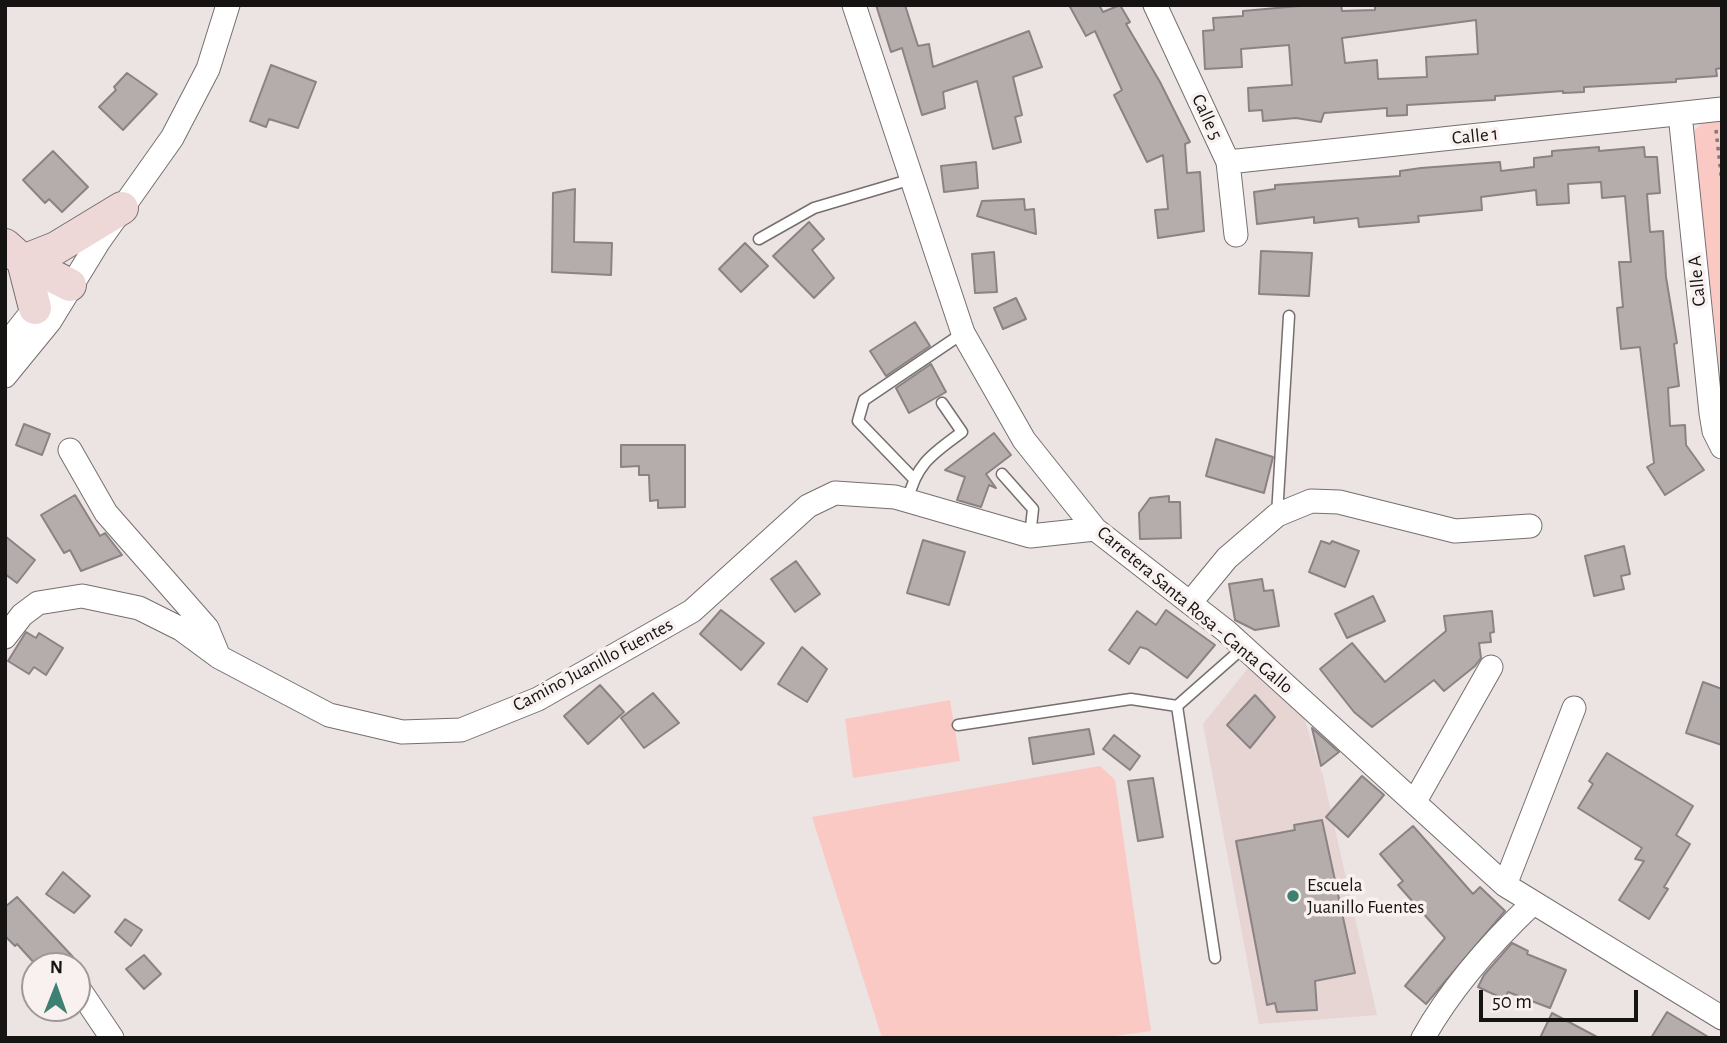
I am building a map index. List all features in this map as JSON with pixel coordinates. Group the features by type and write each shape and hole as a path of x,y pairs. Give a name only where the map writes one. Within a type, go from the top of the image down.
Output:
{"street":[{"path":"5,376 50,321 70,285 172,138 208,69 228,5"},
{"name":"Carretera Santa Rosa - Canta Gallo","path":"854,5 963,333 1024,440 1095,529 1244,647 1505,885 1722,1018"},
{"name":"Calle 5","path":"1155,5 1228,162 1236,235"},
{"name":"Calle 1","path":"1228,162 1718,110"},
{"name":"Calle A","path":"1680,114 1716,412 1714,431 1722,447"},
{"path":"14,253 56,248 122,208"},
{"path":"14,253 70,285"},
{"path":"14,253 36,308"},
{"path":"5,346 36,308 70,285"},
{"path":"70,450 106,513 207,628 219,657"},
{"name":"Camino Juanillo Fuentes","path":"5,637 22,615 38,603 82,596 139,608 181,629 219,657 329,715 402,733 461,730 538,699 692,611 808,506 835,492 911,489 1030,536 1095,529"},
{"path":"1190,603 1227,558 1277,515 1311,501 1339,502 1455,531 1530,526"},
{"path":"1415,801 1491,667"},
{"path":"1505,885 1574,708"},
{"path":"1423,1038 1437,1014 1493,944 1532,904"},
{"path":"91,1007 112,1038"}],"lane":[{"path":"759,239 814,208 912,179"},
{"path":"1277,515 1289,316"},
{"path":"942,402 962,432 929,457 911,489 858,421 864,400 963,333"},
{"path":"1002,474 1033,509 1030,536"},
{"path":"1177,706 1244,647"},
{"path":"958,724 1131,699 1177,706"},
{"path":"1177,706 1214,958"}],"path":[{"path":"1718,110 1722,183"}],"shaded area":[{"path":"1722,120 1722,389 1693,132 1703,122"},
{"name":"Escuela Juanillo Fuentes","path":"1249,667 1302,712 1323,776 1377,1015 1259,1024 1203,724"},
{"path":"950,700 960,761 853,778 845,719"},
{"path":"1100,766 1115,780 1151,1031 1101,1038 882,1038 812,817"}],"building":[{"path":"876,5 905,5 918,46 929,44 933,67 1029,31 1042,67 1013,77 1022,115 1015,117 1021,142 993,149 977,81 943,92 945,108 922,115 902,48 891,52"},
{"path":"1069,5 1099,5 1103,12 1120,5 1130,22 1126,24 1160,82 1190,142 1185,144 1187,173 1200,172 1204,231 1158,238 1155,210 1168,209 1163,155 1147,162 1114,95 1122,90 1095,31 1086,36"},
{"path":"1310,5 1341,5 1342,11 1375,10 1375,5 1722,5 1722,68 1716,69 1717,76 1676,79 1676,82 1584,87 1584,92 1563,91 1495,96 1495,100 1407,105 1407,115 1387,116 1387,108 1324,113 1321,122 1296,118 1263,121 1262,110 1249,111 1248,88 1292,85 1289,45 1241,49 1242,67 1205,69 1203,31 1214,30 1213,18 1243,16 1243,11","holes":["1476,20 1478,54 1426,57 1427,77 1378,79 1377,60 1345,63 1342,38"]},
{"path":"271,65 316,82 298,128 269,119 266,127 250,121"},
{"path":"127,73 157,94 123,130 99,107 116,90 114,87"},
{"path":"1599,147 1599,151 1644,147 1645,157 1657,157 1660,193 1647,194 1650,232 1663,231 1666,277 1677,343 1674,344 1679,386 1668,388 1670,426 1685,425 1686,445 1704,470 1665,495 1647,467 1654,463 1640,347 1621,349 1617,308 1623,307 1619,262 1631,262 1625,196 1602,198 1601,182 1568,184 1569,203 1537,205 1536,190 1481,197 1482,210 1418,216 1419,222 1359,227 1358,218 1314,223 1314,217 1257,224 1254,192 1275,189 1275,185 1400,176 1400,171 1421,168 1500,162 1501,171 1534,167 1534,158 1552,156 1552,151"},
{"path":"53,151 88,187 62,212 49,199 45,203 23,180"},
{"path":"976,162 978,188 944,192 941,166"},
{"path":"575,189 574,242 612,243 611,275 552,272 553,193"},
{"path":"1024,199 1025,210 1034,209 1036,234 977,216 982,201"},
{"path":"809,222 824,239 812,250 834,278 814,298 773,256"},
{"path":"745,243 768,266 741,292 719,269"},
{"path":"1261,251 1312,253 1309,296 1259,294"},
{"path":"994,252 997,292 975,293 972,254"},
{"path":"1016,298 1026,319 1003,329 994,308"},
{"path":"915,322 930,346 886,376 870,351"},
{"path":"931,364 946,392 909,413 896,388"},
{"path":"24,424 50,434 42,455 16,445"},
{"path":"994,433 1011,455 986,474 996,488 989,485 981,507 957,500 965,477 945,470"},
{"path":"1216,439 1273,457 1264,493 1206,476"},
{"path":"621,445 685,445 685,507 658,508 658,500 650,501 649,475 639,475 639,466 621,467"},
{"path":"75,495 100,536 105,533 122,555 81,571 70,550 64,553 41,515"},
{"path":"1169,496 1169,502 1180,502 1181,538 1140,539 1139,513 1150,498"},
{"path":"5,536 35,560 17,583 5,574"},
{"path":"923,540 965,552 949,605 907,593"},
{"path":"1321,541 1330,544 1332,541 1359,551 1345,587 1309,572"},
{"path":"1624,546 1630,574 1621,576 1624,589 1594,596 1585,556"},
{"path":"796,561 820,594 795,612 771,579"},
{"path":"1262,579 1264,591 1273,590 1279,626 1255,630 1235,620 1229,584"},
{"path":"1373,596 1385,621 1347,638 1335,614"},
{"path":"721,610 764,643 741,670 700,634"},
{"path":"1166,610 1215,645 1187,678 1147,649 1140,647 1129,664 1109,650 1137,611 1156,625"},
{"path":"1492,611 1494,632 1490,633 1491,642 1479,643 1481,658 1475,666 1444,691 1434,680 1372,727 1354,712 1320,669 1352,643 1385,682 1446,631 1444,616"},
{"path":"26,632 36,638 39,633 63,648 46,675 34,667 29,674 8,661"},
{"path":"802,647 827,669 807,702 778,684"},
{"path":"1703,682 1722,689 1722,745 1686,733"},
{"path":"600,685 624,712 588,744 564,716"},
{"path":"653,693 679,723 644,748 621,718"},
{"path":"1255,695 1275,717 1250,748 1227,725"},
{"path":"1312,728 1339,752 1321,766"},
{"path":"1089,729 1094,754 1033,764 1029,738"},
{"path":"1114,735 1140,756 1130,770 1103,749"},
{"path":"1607,753 1693,806 1676,835 1690,844 1664,887 1668,889 1649,919 1619,900 1644,861 1635,859 1642,848 1578,808 1593,784 1589,781"},
{"path":"1362,776 1384,795 1348,837 1326,817"},
{"path":"1153,778 1163,837 1138,841 1128,781"},
{"path":"1322,820 1355,973 1315,981 1317,1010 1277,1012 1275,1003 1267,1005 1236,841 1295,830 1294,825"},
{"path":"1413,826 1473,894 1480,887 1505,911 1426,1004 1405,986 1445,938 1398,885 1403,881 1380,854"},
{"path":"63,872 90,896 74,913 46,894"},
{"path":"17,897 68,952 24,952 17,944 15,946 5,936 5,907"},
{"path":"125,919 142,930 131,946 115,932"},
{"path":"1512,943 1528,951 1527,954 1566,970 1550,1008 1508,992 1504,999 1478,987 1484,975"},
{"path":"144,955 161,974 144,989 126,969"},
{"path":"1667,1012 1710,1038 1651,1038"},
{"path":"1552,1013 1599,1038 1540,1038"}],"place":[{"name":"Escuela Juanillo Fuentes","path":"1293,896"}]}
